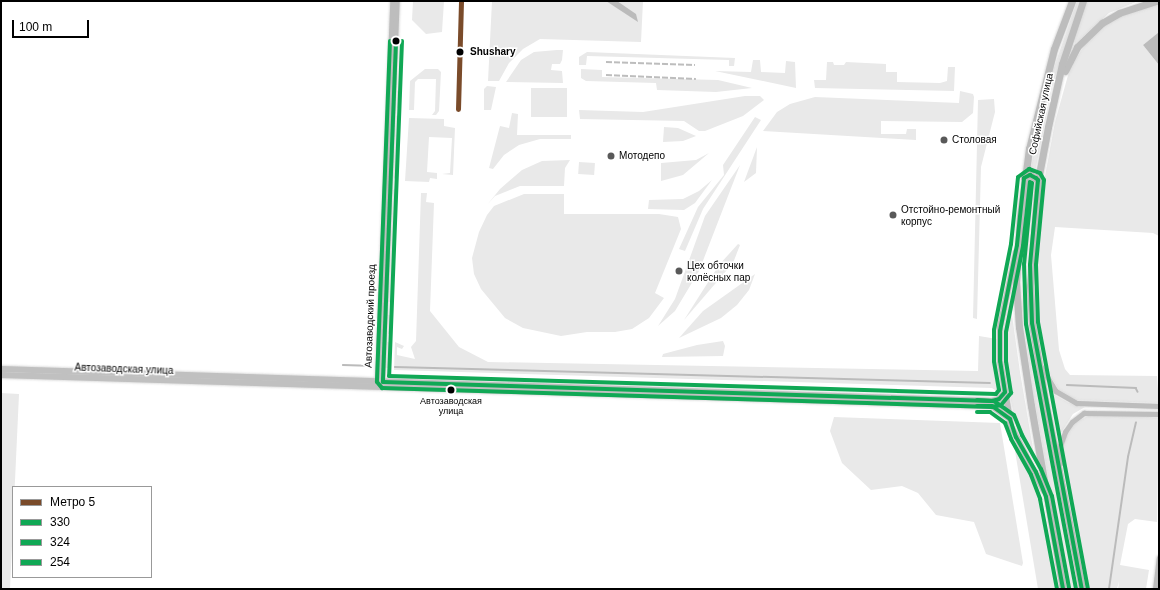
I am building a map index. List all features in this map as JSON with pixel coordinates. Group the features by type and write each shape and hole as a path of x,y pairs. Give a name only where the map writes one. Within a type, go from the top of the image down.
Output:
{"main road":[{"name":"Софийская улица","path":"1063,589 1046,497 1019,327 1017,245 1024,178 1045,85 1072,1"},
{"name":"Софийская улица","path":"1082,589 1038,360 1030,286 1038,180 1054,95 1083,1"},
{"path":"1054,95 1072,55 1093,31 1119,13 1157,1"},
{"path":"1024,178 1030,175 1038,180"}],"street":[{"name":"Автозаводский проезд","path":"380,384 392,1"},
{"name":"Автозаводский проезд","path":"380,384 397,1"},
{"path":"1017,245 1000,330 1000,361 1010,418 1016,437 1036,472 1046,497"},
{"path":"1038,360 1052,386 1071,401 1159,406"},
{"name":"Автозаводская улица","path":"1,369 992,406 1010,418"},
{"name":"Автозаводская улица","path":"1,375 992,401 999,399 1005,392"},
{"path":"1060,472 1062,438 1072,422 1080,415 1089,411 1159,414"},
{"path":"1155,589 1159,558"}],"shaded area":[{"path":"413,1 444,1 442,32 426,34 412,20"},
{"path":"492,1 643,1 641,42 540,39 523,49 509,63 499,81 488,81"},
{"path":"606,1 617,1 636,14 638,22"},
{"path":"1077,1 1080,1 1052,87 1035,172 1030,172 1049,82"},
{"path":"1087,1 1136,2 1109,13 1075,44 1074,41"},
{"path":"1159,3 1159,32 1143,45 1159,65 1159,236 1153,233 1055,227 1051,255 1059,350 1065,369 1070,375 1157,376 1159,403 1076,400 1059,390 1051,377 1043,347 1035,287 1043,187 1055,122 1070,68 1090,37 1114,18"},
{"path":"1159,32 1159,65 1143,45"},
{"path":"563,50 562,60 560,64 552,64 551,70 562,71 563,83 506,82 521,60 534,52"},
{"path":"587,52 735,58 734,66 729,66 729,60 587,56 586,65 579,65 579,57"},
{"path":"753,60 760,60 761,72 785,73 786,61 795,62 796,88 715,71 751,72"},
{"path":"827,62 833,62 834,65 844,65 846,62 886,64 886,72 897,72 897,82 940,83 947,81 948,67 955,67 954,91 815,88 814,80 826,80"},
{"path":"425,69 438,69 441,72 439,111 436,115 432,115 435,111 436,79 418,79 415,82 414,110 409,110 410,81"},
{"path":"581,69 602,70 602,77 718,80 752,88 716,92 657,90 656,83 586,81 581,78"},
{"path":"487,86 496,87 491,110 484,110 484,89"},
{"path":"401,88 400,109 397,108 397,91"},
{"path":"531,88 567,88 567,117 531,117"},
{"path":"960,91 973,94 974,97 973,113 962,122 881,121 881,134 906,134 907,129 916,129 916,140 763,131 777,112 790,104 815,97 959,103"},
{"path":"745,96 760,96 764,100 743,116 705,131 699,131 684,121 580,119 579,110 643,112"},
{"path":"994,99 995,112 981,167 977,319 973,318 978,100"},
{"path":"512,113 518,114 517,135 571,135 571,139 540,139 519,145 504,155 493,169 489,168 500,126 509,128"},
{"path":"400,114 396,180 393,177 396,116"},
{"path":"755,117 761,120 703,209 685,251 679,249 698,207 724,175 723,165"},
{"path":"409,118 444,119 444,126 455,128 453,175 442,174 450,173 452,138 429,137 427,172 437,173 437,179 430,178 429,182 405,181"},
{"path":"664,127 678,128 696,136 683,141 663,142"},
{"path":"757,147 756,173 744,182"},
{"path":"709,153 683,175 661,181 661,163 696,160"},
{"path":"570,160 565,168 564,186 520,186 495,196 487,205 500,189 522,170 542,161"},
{"path":"579,162 595,163 594,175 578,174"},
{"path":"740,165 699,271 675,311 658,326 675,299 705,216"},
{"path":"712,180 695,203 684,210 648,209 649,200 683,199 699,191"},
{"path":"1029,180 1034,180 1025,290 1035,368 1077,589 1070,589 1067,582 1033,392 1022,310 1025,224"},
{"path":"396,188 392,302 388,302 393,190"},
{"path":"421,193 427,193 426,202 434,203 430,311 459,347 488,362 978,371 979,336 997,339 1002,392 994,397 995,390 992,388 394,370 395,342 404,346 402,349 397,347 397,355 415,359 411,347 416,341"},
{"path":"524,194 564,194 564,214 659,214 678,217 681,229 655,293 664,298 649,318 632,329 615,332 587,332 561,336 523,328 505,318 481,289 474,274 472,258 479,232 487,215 494,206"},
{"path":"738,244 740,245 733,263 684,320 719,265"},
{"path":"755,274 749,290 737,305 721,318 679,338 703,311"},
{"path":"1013,297 1012,315 1035,460 1017,431 1003,360 1003,328 1010,299"},
{"path":"388,315 391,315 391,334 388,334"},
{"path":"723,341 725,346 723,356 662,357 663,354 697,345"},
{"path":"386,342 390,342 389,368 385,368"},
{"path":"1,393 19,394 15,486 12,486 10,589 1,589"},
{"path":"1051,393 1069,403 1085,407 1073,414 1059,436"},
{"path":"1094,413 1159,418 1157,522 1135,519 1128,524 1120,565 1149,570 1146,589 1118,589 1119,581 1117,589 1088,589 1063,452 1064,439 1074,423"},
{"path":"834,417 1000,423 1023,563 1022,566 986,554 974,522 936,515 918,493 902,486 871,490 842,463 830,431"},
{"path":"1012,433 1036,480 1059,589 1038,589"}],"waterway":[{"path":"343,365 367,366"},
{"path":"395,367 990,383"},
{"path":"1067,385 1136,388 1138,392"},
{"path":"1109,589 1128,457 1136,423"}],"railway":[{"path":"606,62 695,65"},
{"path":"606,75 696,79"}],"metro line":[{"name":"5","path":"458,109 461,1"}],"transit line":[{"name":"324","path":"390,41 377,382 382,388 992,407 1001,405 1011,393 1006,361 1006,332 1023,246 1030,182 1032,183 1024,264 1026,324 1076,589"},
{"name":"330","path":"396,41 383,382 992,401 999,399 1005,392 1000,361 1000,331 1017,245 1024,178 1030,175 1036,178 1038,180 1030,265 1032,323 1082,589"},
{"name":"254","path":"402,41 389,376 996,394 999,390 994,361 994,330 1011,244 1018,177 1029,169 1040,173 1044,180 1036,265 1038,322 1088,588"},
{"name":"254","path":"977,400 994,401 1014,415 1022,435 1041,469 1052,496 1069,588"},
{"name":"330","path":"977,406 992,406 1010,419 1016,437 1036,472 1046,497 1063,589"},
{"name":"324","path":"977,412 990,412 1005,423 1011,439 1031,475 1040,499 1057,589"}],"place":[{"name":"Shushary","path":"460,52"},
{"name":"Столовая","path":"944,140"},
{"name":"Мотодепо","path":"611,156"},
{"name":"Отстойно-ремонтный корпус","path":"893,215"},
{"name":"Цех обточки колёсных пар","path":"679,271"},
{"name":"Автозаводская улица","path":"451,390"}]}
